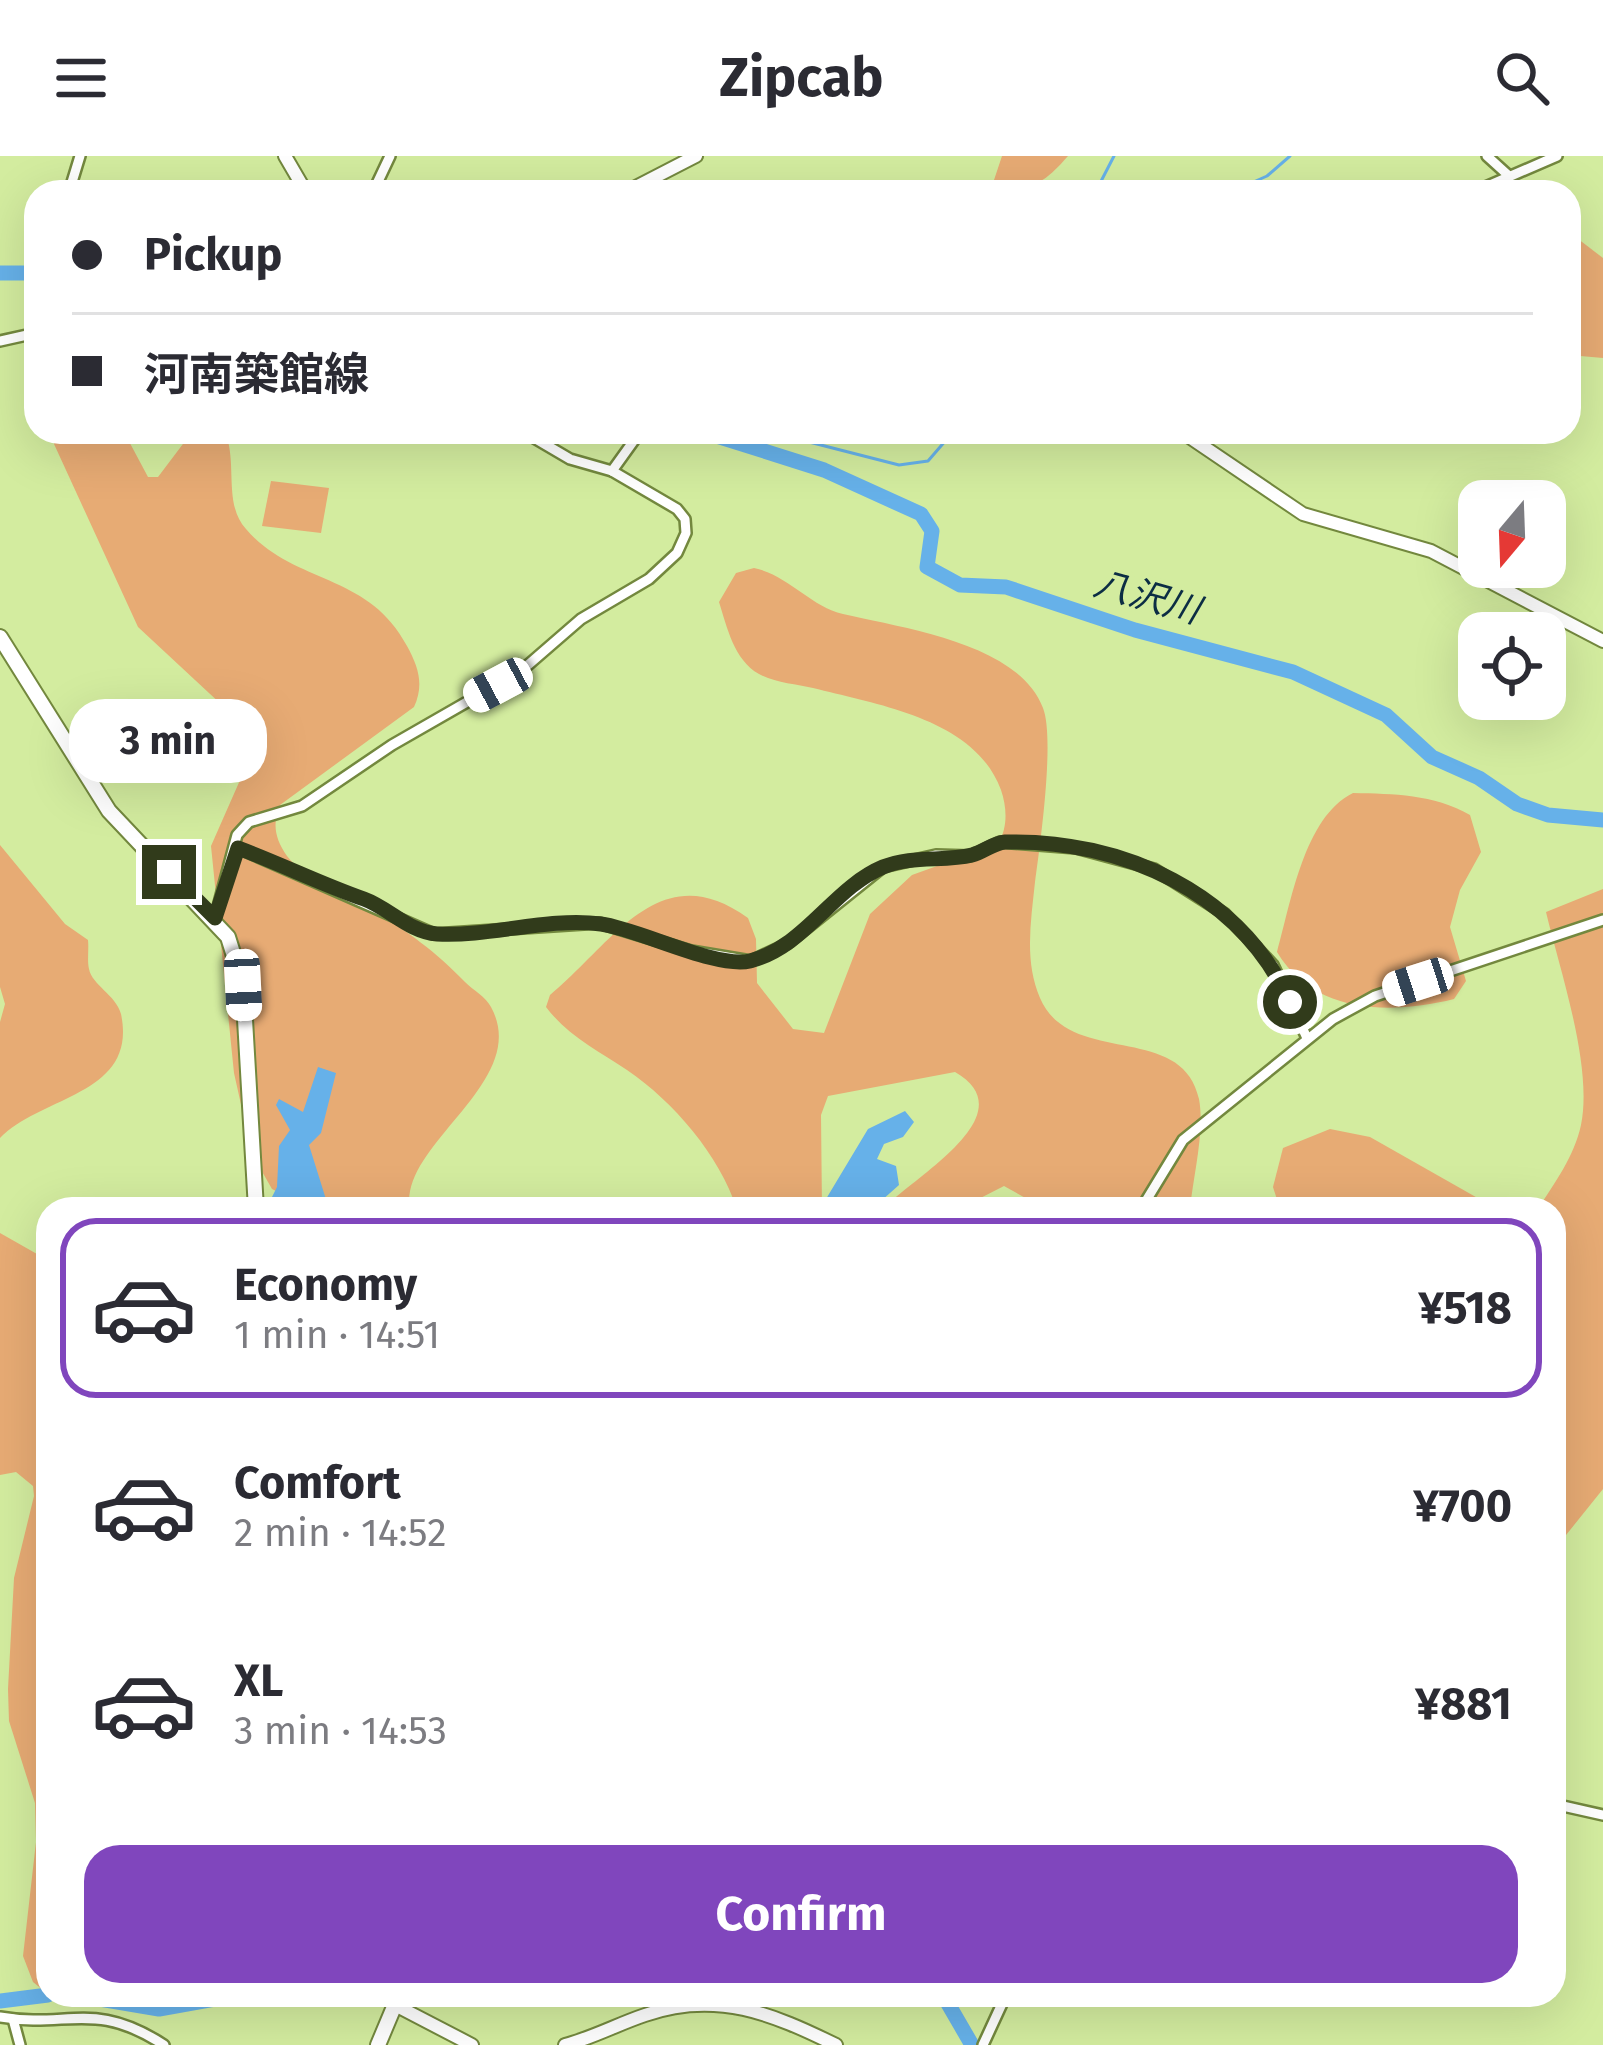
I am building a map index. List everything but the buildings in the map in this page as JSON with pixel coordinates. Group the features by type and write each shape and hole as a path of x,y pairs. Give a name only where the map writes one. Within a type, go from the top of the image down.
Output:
{"main road":[{"path":"0,637 109,811 215,918 238,959 255,1197"},
{"path":"378,2045 394,2007"}],"street":[{"path":"649,180 696,156"},
{"path":"1487,156 1508,175"},
{"path":"1498,180 1557,156"},
{"path":"215,918 238,848 237,836 248,822 302,806 392,745 521,671 581,619 669,563 686,533 685,519 611,471 570,459 544,444"},
{"path":"611,471 631,444"},
{"path":"1200,444 1303,514 1431,551 1603,641"},
{"path":"238,848 328,890 366,899 434,934 599,923 691,951 751,961 787,944 883,867 936,855 970,856 1000,842 1076,848 1154,869 1225,914 1273,965 1307,1038"},
{"path":"1148,1197 1184,1140 1307,1038 1375,996 1603,920"},
{"path":"1566,1807 1603,1815"},
{"path":"409,2007 472,2045"},
{"path":"565,2045 652,2012 696,2007"},
{"path":"748,2007 772,2013 836,2045"},
{"path":"984,2044 1001,2007"},
{"path":"0,2017 90,2014 142,2030 164,2045"},
{"path":"13,2019 20,2045"}],"shaded area":[{"path":"1002,156 1068,156 1042,180 994,180"},
{"path":"1581,241 1603,258 1603,358 1581,356"},
{"path":"54,444 130,444 148,477 158,477 183,444 229,444 235,508 246,529 286,560 372,604 391,622 411,654 419,684 414,707 280,805 276,831 295,865 409,934 491,1007 499,1035 494,1061 480,1087 423,1161 411,1197 288,1197 272,1189 252,1154 234,1073 211,846 248,762 252,733 138,627"},
{"path":"271,481 329,488 321,533 262,526"},
{"path":"754,568 831,610 985,653 1030,686 1043,708 1048,743 1031,926 1035,984 1055,1019 1075,1032 1149,1051 1171,1060 1189,1075 1200,1112 1192,1197 1024,1197 1004,1186 982,1197 897,1197 958,1144 972,1125 979,1107 974,1089 955,1072 828,1096 821,1115 822,1197 732,1197 707,1150 678,1114 644,1083 573,1034 546,1007 550,995 640,913 663,901 689,896 717,901 748,918 756,939 757,983 793,1029 824,1033 870,914 912,875 998,844 1001,838 1006,817 1001,790 970,746 895,709 772,679 750,668 733,642 719,602 736,573"},
{"path":"1353,793 1428,799 1470,815 1481,852 1460,890 1450,927 1466,981 1454,999 1405,1007 1355,1005 1311,988 1277,952 1311,841 1336,805"},
{"path":"0,845 65,924 88,940 89,969 118,1007 122,1041 115,1062 101,1077 0,1138 0,1022 5,1004 0,987"},
{"path":"1603,889 1603,1489 1566,1535 1566,1197 1546,1197 1574,1148 1584,1101 1579,1047 1546,912"},
{"path":"1330,1129 1370,1137 1476,1197 1276,1197 1273,1187 1283,1148"},
{"path":"0,1233 36,1253 36,1842 35,1803 9,1721 8,1689 14,1578 34,1496 33,1486 16,1472 0,1475"},
{"path":"36,1842 36,1984 23,1956"}],"water":[{"path":"318,1067 336,1073 321,1133 309,1145 325,1197 272,1197 279,1146 290,1130 276,1105 279,1099 303,1112"},
{"path":"905,1111 914,1122 903,1137 884,1144 877,1159 896,1166 899,1185 886,1197 827,1197 868,1129"}],"waterway":[{"path":"1102,180 1114,156"},
{"path":"1258,180 1290,156"},
{"name":"八沢川","path":"0,273 24,273"},
{"name":"八沢川","path":"742,444 824,470 921,514 932,531 927,567 960,585 1006,587 1135,630 1293,672 1386,715 1432,757 1479,778 1517,804 1548,815 1603,820"},
{"path":"817,444 899,465 928,461 943,444"},
{"path":"0,2001 36,1996"},
{"path":"147,2007 170,2007"},
{"path":"950,2007 972,2045"}],"route":[{"path":"169,872 215,918 238,848 287,866 328,890 366,899 418,930 434,934 599,923 727,960 751,961 787,944 883,867 927,856 970,856 1000,842 1076,848 1154,869 1201,896 1253,939 1273,965 1290,1002"}]}
